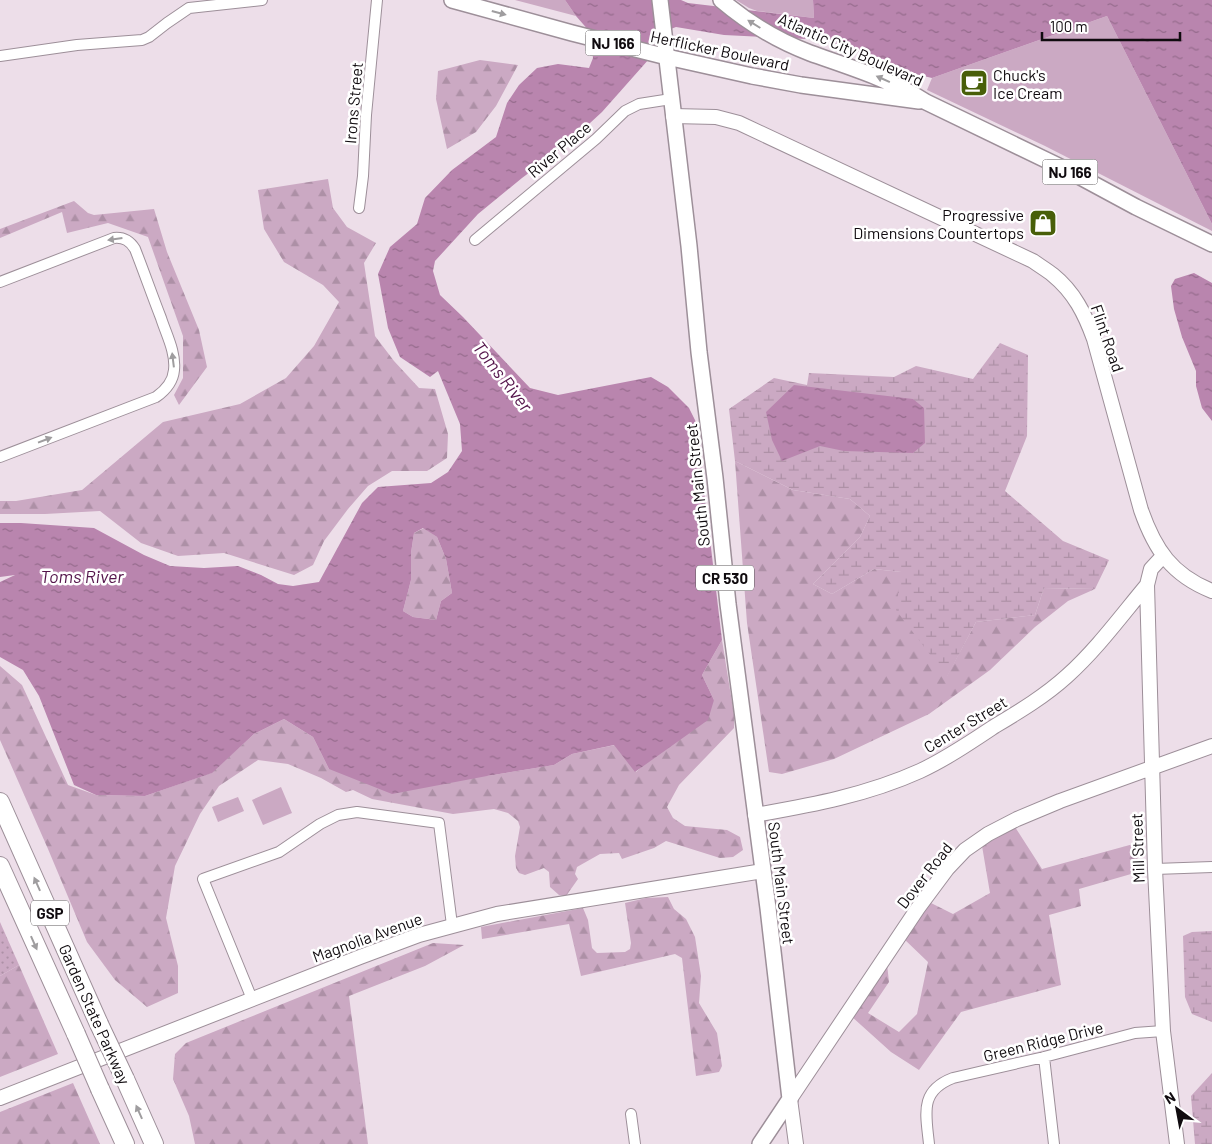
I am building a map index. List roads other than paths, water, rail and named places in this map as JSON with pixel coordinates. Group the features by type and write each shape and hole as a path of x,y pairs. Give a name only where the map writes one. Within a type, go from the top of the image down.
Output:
{"highway":[{"name":"Garden State Parkway","path":"0,802 154,1144"},
{"name":"Garden State Parkway","path":"0,866 125,1144"}],"main road":[{"name":"Herflicker Boulevard","path":"452,0 572,33 752,76 801,85 926,102"},
{"name":"South Main Street","path":"660,0 664,40 660,55 671,99 728,604 768,908 790,1099"},
{"name":"Atlantic City Boulevard","path":"721,0 748,21 789,43 808,52 867,72 913,93 926,102 1073,173 1212,244"},
{"name":"Dover Road","path":"760,1144 790,1099"}],"street":[{"path":"0,56 142,40 167,23 185,5 189,8 262,0"},
{"name":"Irons Street","path":"359,208 377,0"},
{"name":"River Place","path":"474,240 596,139 625,111 639,104 671,99"},
{"name":"Flint Road","path":"673,116 716,117 739,123 1033,261 1052,274 1075,299 1089,325 1141,510 1154,542 1163,556 1183,576 1212,591"},
{"path":"0,282 97,244 114,238 124,238 132,243 135,249 171,347 175,367 172,380 163,392 156,397 0,457"},
{"name":"Mill Street","path":"1163,556 1151,569 1147,585 1155,869 1163,1030 1177,1144"},
{"name":"Center Street","path":"755,815 809,806 850,796 887,784 922,770 961,748 1037,700 1067,676 1094,648 1147,585"},
{"name":"Dover Road","path":"790,1099 918,908 947,869 965,850 988,834 1060,800 1212,746"},
{"path":"252,999 202,879 279,852 320,824 338,815 357,812 438,823 452,925"},
{"path":"1155,869 1212,867"},
{"name":"Magnolia Avenue","path":"0,1098 419,935 452,925 497,914 763,871"},
{"name":"Green Ridge Drive","path":"929,1144 926,1104 939,1085 953,1078 1135,1033 1163,1030"},
{"path":"1044,1056 1054,1144"},
{"name":"South Main Street","path":"790,1099 796,1144"},
{"path":"631,1114 635,1144"}],"water":[{"name":"Toms River","path":"565,0 681,0 688,3 814,18 813,0 1212,0 1212,224 1107,16 932,78 902,71 826,40 724,35 676,27 650,37 649,59 602,112 565,146 478,214 435,261 433,271 440,295 530,388 558,395 651,377 668,387 689,408 696,422 722,640 702,675 714,700 708,720 635,772 614,745 572,754 554,765 392,794 329,769 313,737 284,719 254,734 212,773 145,796 96,795 74,785 39,696 23,670 0,657 0,582 15,575 0,577 0,523 94,528 144,555 170,566 204,568 238,566 278,584 293,586 319,582 362,503 378,487 431,483 448,472 462,451 460,424 438,371 430,377 400,357 388,328 378,274 390,247 417,224 425,198 452,170 496,137 507,103 519,85 537,68 558,64 589,68 593,58 590,32","holes":["423,528 437,537 446,559 452,593 441,601 436,620 413,617 403,611 411,580 411,553 414,533"]},
{"path":"1194,273 1212,283 1212,421 1202,408 1196,386 1196,371 1182,337 1174,309 1171,286 1175,279"},
{"path":"794,385 913,399 924,408 925,443 913,453 844,451 820,446 782,461 772,440 766,412"}],"place":[{"name":"Chuck's Ice Cream","path":"974,83"},
{"name":"Progressive Dimensions Countertops","path":"1043,223"}]}
